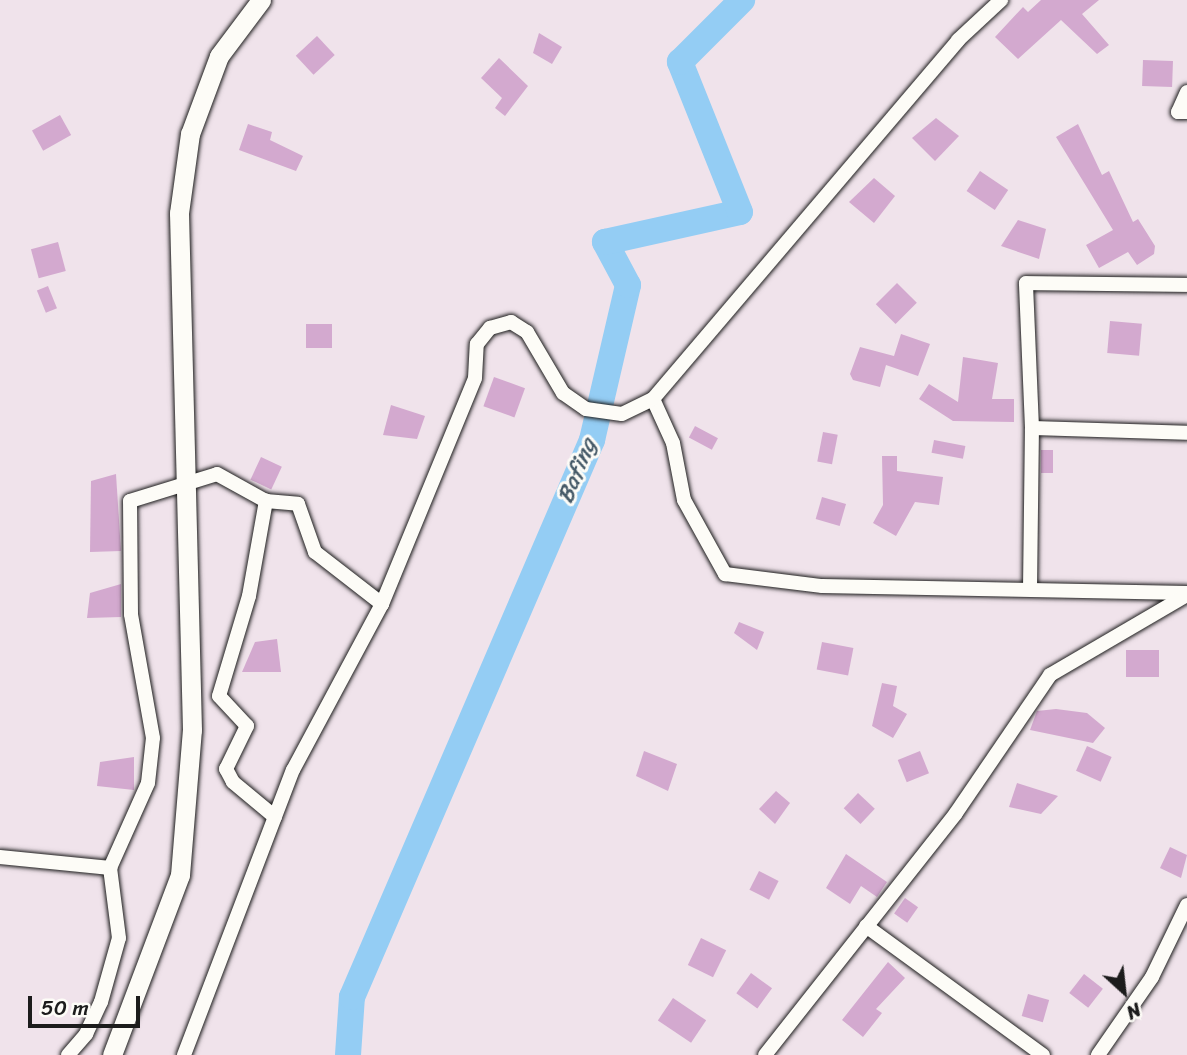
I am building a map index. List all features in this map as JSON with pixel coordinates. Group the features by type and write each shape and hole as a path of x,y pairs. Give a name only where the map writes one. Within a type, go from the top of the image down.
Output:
{"main road":[{"path":"112,1055 180,875 192,730 179,213 190,134 219,57 261,0"}],"street":[{"path":"184,1055 293,770 382,604 475,378 477,344 490,328 511,322 527,332 563,393 586,409 622,414 653,399 958,40 1001,0"},
{"path":"1187,92 1178,112 1187,112"},
{"path":"1030,589 1032,428 1026,283 1187,285"},
{"path":"653,399 673,443 684,500 725,574 822,586 1187,594"},
{"path":"1032,428 1187,433"},
{"path":"68,1055 86,1034 101,1002 119,938 110,868 148,783 153,738 131,614 130,500 186,481 200,483 217,474 266,501 298,504 315,552 382,604"},
{"path":"266,501 249,596 219,696 247,726 226,769 233,782 275,817"},
{"path":"765,1055 956,813 1050,675 1187,594"},
{"path":"0,857 110,868"},
{"path":"1098,1055 1152,977 1187,905"},
{"path":"866,926 1043,1055"}],"building":[{"path":"1041,0 1099,0 1082,14 1109,45 1097,54 1061,20 1018,59 995,37 1023,7 1028,12"},
{"path":"539,33 562,47 552,64 533,53"},
{"path":"317,36 335,55 314,75 296,56"},
{"path":"499,58 528,86 505,116 495,108 502,98 481,78"},
{"path":"1143,60 1173,61 1172,87 1142,86"},
{"path":"60,115 71,135 43,151 32,131"},
{"path":"936,118 959,136 935,161 912,138"},
{"path":"248,124 272,132 270,140 303,156 296,171 239,150"},
{"path":"1078,124 1102,175 1109,171 1133,222 1138,219 1155,246 1154,254 1137,265 1128,252 1099,268 1086,245 1113,230 1056,137"},
{"path":"980,171 1008,190 995,210 967,191"},
{"path":"874,178 895,196 874,223 849,202"},
{"path":"1018,220 1046,229 1039,259 1001,246"},
{"path":"58,242 66,271 39,278 31,249"},
{"path":"897,283 917,303 896,324 876,304"},
{"path":"48,286 57,308 46,313 37,290"},
{"path":"1110,321 1142,324 1139,356 1107,353"},
{"path":"306,324 332,324 332,348 306,348"},
{"path":"901,334 930,344 918,376 886,365 880,387 853,380 850,374 860,347 894,356"},
{"path":"963,357 998,363 992,399 1014,399 1014,422 953,421 919,399 929,384 958,402"},
{"path":"494,377 525,388 514,417 483,406"},
{"path":"391,405 425,416 417,439 383,435"},
{"path":"695,426 718,438 712,450 689,437"},
{"path":"823,432 838,435 832,464 817,461"},
{"path":"934,440 965,446 963,459 932,453"},
{"path":"1041,450 1053,450 1053,473 1041,473"},
{"path":"882,456 897,456 897,471 943,477 939,505 915,502 896,536 873,523 883,505"},
{"path":"261,457 282,467 271,489 250,480"},
{"path":"116,474 121,551 90,552 91,481"},
{"path":"822,497 846,504 840,526 816,519"},
{"path":"121,584 121,617 87,618 90,593"},
{"path":"739,622 764,632 757,650 734,633"},
{"path":"277,639 281,672 242,672 255,642"},
{"path":"822,642 853,648 848,676 817,669"},
{"path":"1126,650 1159,650 1159,677 1126,677"},
{"path":"882,683 897,686 893,706 907,714 893,738 872,726"},
{"path":"1056,709 1087,713 1105,728 1093,743 1030,730 1037,711"},
{"path":"1087,746 1112,757 1101,782 1076,771"},
{"path":"644,751 677,764 668,791 636,776"},
{"path":"920,751 929,773 907,782 898,760"},
{"path":"134,757 134,790 97,786 100,762"},
{"path":"1017,783 1058,796 1041,814 1009,807"},
{"path":"776,791 790,803 775,824 759,809"},
{"path":"858,793 875,809 860,824 844,808"},
{"path":"1170,847 1187,855 1181,878 1160,868"},
{"path":"846,854 887,882 877,897 861,886 850,904 826,888"},
{"path":"759,871 779,881 769,900 749,890"},
{"path":"905,898 918,907 907,923 894,914"},
{"path":"701,938 726,950 713,977 688,965"},
{"path":"888,962 905,978 876,1009 882,1013 863,1037 842,1020"},
{"path":"751,973 772,988 757,1009 736,993"},
{"path":"1084,974 1103,989 1088,1008 1069,993"},
{"path":"1028,994 1049,1000 1043,1022 1022,1016"},
{"path":"673,998 706,1020 691,1043 658,1020"}],"waterway":[{"name":"Bafing","path":"348,1055 352,997 592,440 628,285 605,242 740,212 680,62 742,0"}]}
